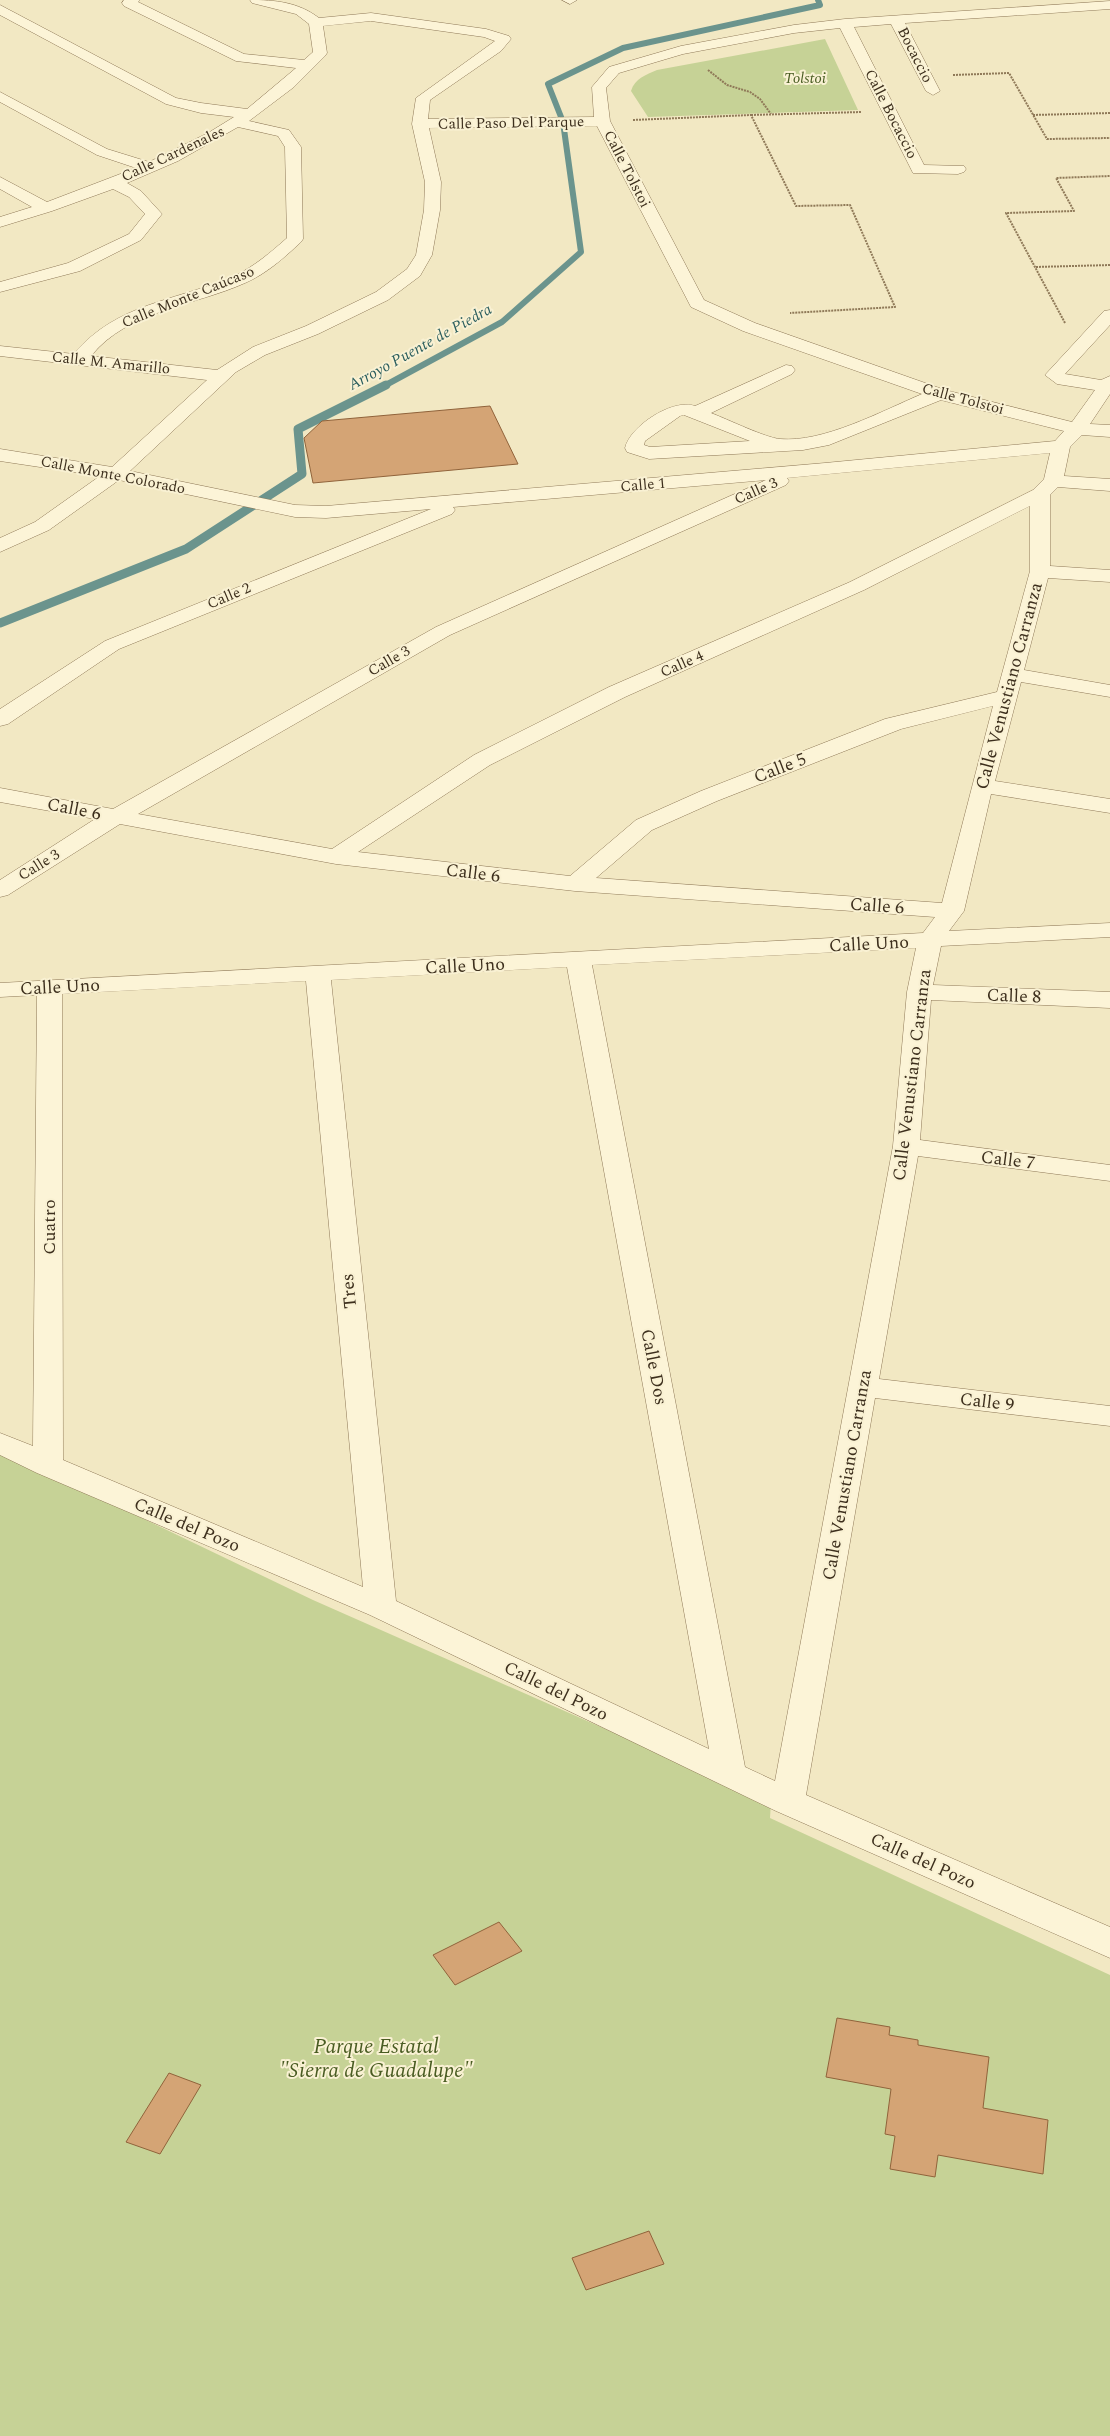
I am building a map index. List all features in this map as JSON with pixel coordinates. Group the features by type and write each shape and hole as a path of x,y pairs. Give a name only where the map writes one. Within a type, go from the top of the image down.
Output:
{"street":[{"path":"133,0 129,3 241,58 309,66"},
{"path":"0,546 42,526 116,474 230,368 259,351 312,330 382,296 414,272 424,254 432,210 433,182 420,124 423,98 496,48 504,39 486,33 372,17 316,22 301,11 258,0"},
{"name":"Calle Tolstoi","path":"1110,5 936,23 896,20 794,29 681,50 614,70 599,87 602,121 697,303 749,327 939,394 1077,429 1110,431"},
{"name":"Calle Monte Caúcaso","path":"0,8 171,101 245,118 284,133 293,147 295,239 272,260 239,279 166,303 123,322 87,346 79,359"},
{"name":"Bocaccio","path":"896,20 933,91"},
{"name":"Calle Cardenales","path":"0,222 46,208 113,182 201,144 245,118 309,66 320,52 316,22"},
{"name":"Calle Bocaccio","path":"845,23 919,170 958,169"},
{"path":"0,96 102,152 148,167"},
{"name":"Calle Paso Del Parque","path":"420,124 602,121"},
{"path":"0,182 46,208"},
{"path":"0,288 74,267 134,237 154,214 135,194 113,182"},
{"path":"1061,446 1077,429 1109,385 1063,380 1054,375 1110,315"},
{"name":"Calle M. Amarillo","path":"0,351 221,376"},
{"path":"696,413 786,370"},
{"path":"776,445 686,409 674,411 636,439 634,448 649,453 803,444 829,439 939,394"},
{"name":"Calle 1","path":"226,498 296,511 326,512 798,472 1061,446"},
{"name":"Calle Venustiano Carranza","path":"788,1802 906,1146 919,992 930,940 952,911 982,786 1040,570 1046,488 1061,446"},
{"name":"Calle Monte Colorado","path":"0,455 116,474 226,498"},
{"name":"Calle 3","path":"0,890 115,818 443,631 798,472"},
{"path":"1046,488 1110,485"},
{"name":"Calle 4","path":"336,857 482,760 618,692 857,586 1046,488"},
{"name":"Calle 2","path":"0,719 112,645 472,499"},
{"path":"1040,570 1110,576"},
{"path":"1013,674 1110,691"},
{"name":"Calle 5","path":"575,884 644,826 709,796 894,724 1006,696"},
{"path":"982,786 1110,806"},
{"name":"Calle 6","path":"0,795 115,818 336,857 575,884 952,911"},
{"name":"Calle Uno","path":"0,990 1110,930"},
{"name":"Calle Dos","path":"578,959 730,1774"},
{"name":"Tres","path":"318,974 381,1607"},
{"name":"Cuatro","path":"48,1466 50,987"},
{"name":"Calle 8","path":"919,992 1110,1000"},
{"name":"Calle 7","path":"906,1146 1110,1173"},
{"name":"Calle 9","path":"863,1387 1110,1416"},
{"name":"Calle del Pozo","path":"0,1443 48,1466 381,1607 788,1802 1110,1943"}],"path":[{"path":"681,50 727,85 750,92 760,99 771,115"},
{"path":"925,76 1009,73 1047,139 1110,138"},
{"path":"602,121 890,111"},
{"path":"1033,115 1110,113"},
{"path":"749,327 796,311 895,307 850,205 796,206 751,115"},
{"path":"1096,332 1067,326 1006,213 1074,212 1056,178 1110,176"},
{"path":"1036,267 1110,265"}],"green space":[{"name":"Tolstoi","path":"825,39 858,110 648,117 631,91 638,80 657,70"},
{"name":"Parque Estatal \"Sierra de Guadalupe\"","path":"0,1450 313,1600 771,1802 770,1818 1110,1975 1110,2436 0,2436"}],"building":[{"path":"490,406 518,464 313,483 304,438 322,421"},
{"path":"499,1922 522,1951 455,1985 433,1955"},
{"path":"837,2018 890,2027 889,2035 918,2040 918,2045 989,2057 983,2108 1048,2120 1043,2174 938,2155 935,2177 890,2169 895,2136 885,2134 891,2089 826,2077"},
{"path":"169,2073 201,2085 160,2154 126,2142"},
{"path":"649,2231 664,2264 586,2290 572,2258"}],"waterway":[{"name":"Arroyo Puente de Piedra","path":"384,386 502,322 581,252 563,122 548,84 623,48 820,5 818,0"},
{"name":"Arroyo Puente de Piedra","path":"0,623 186,549 302,474 298,429 384,386"}]}
